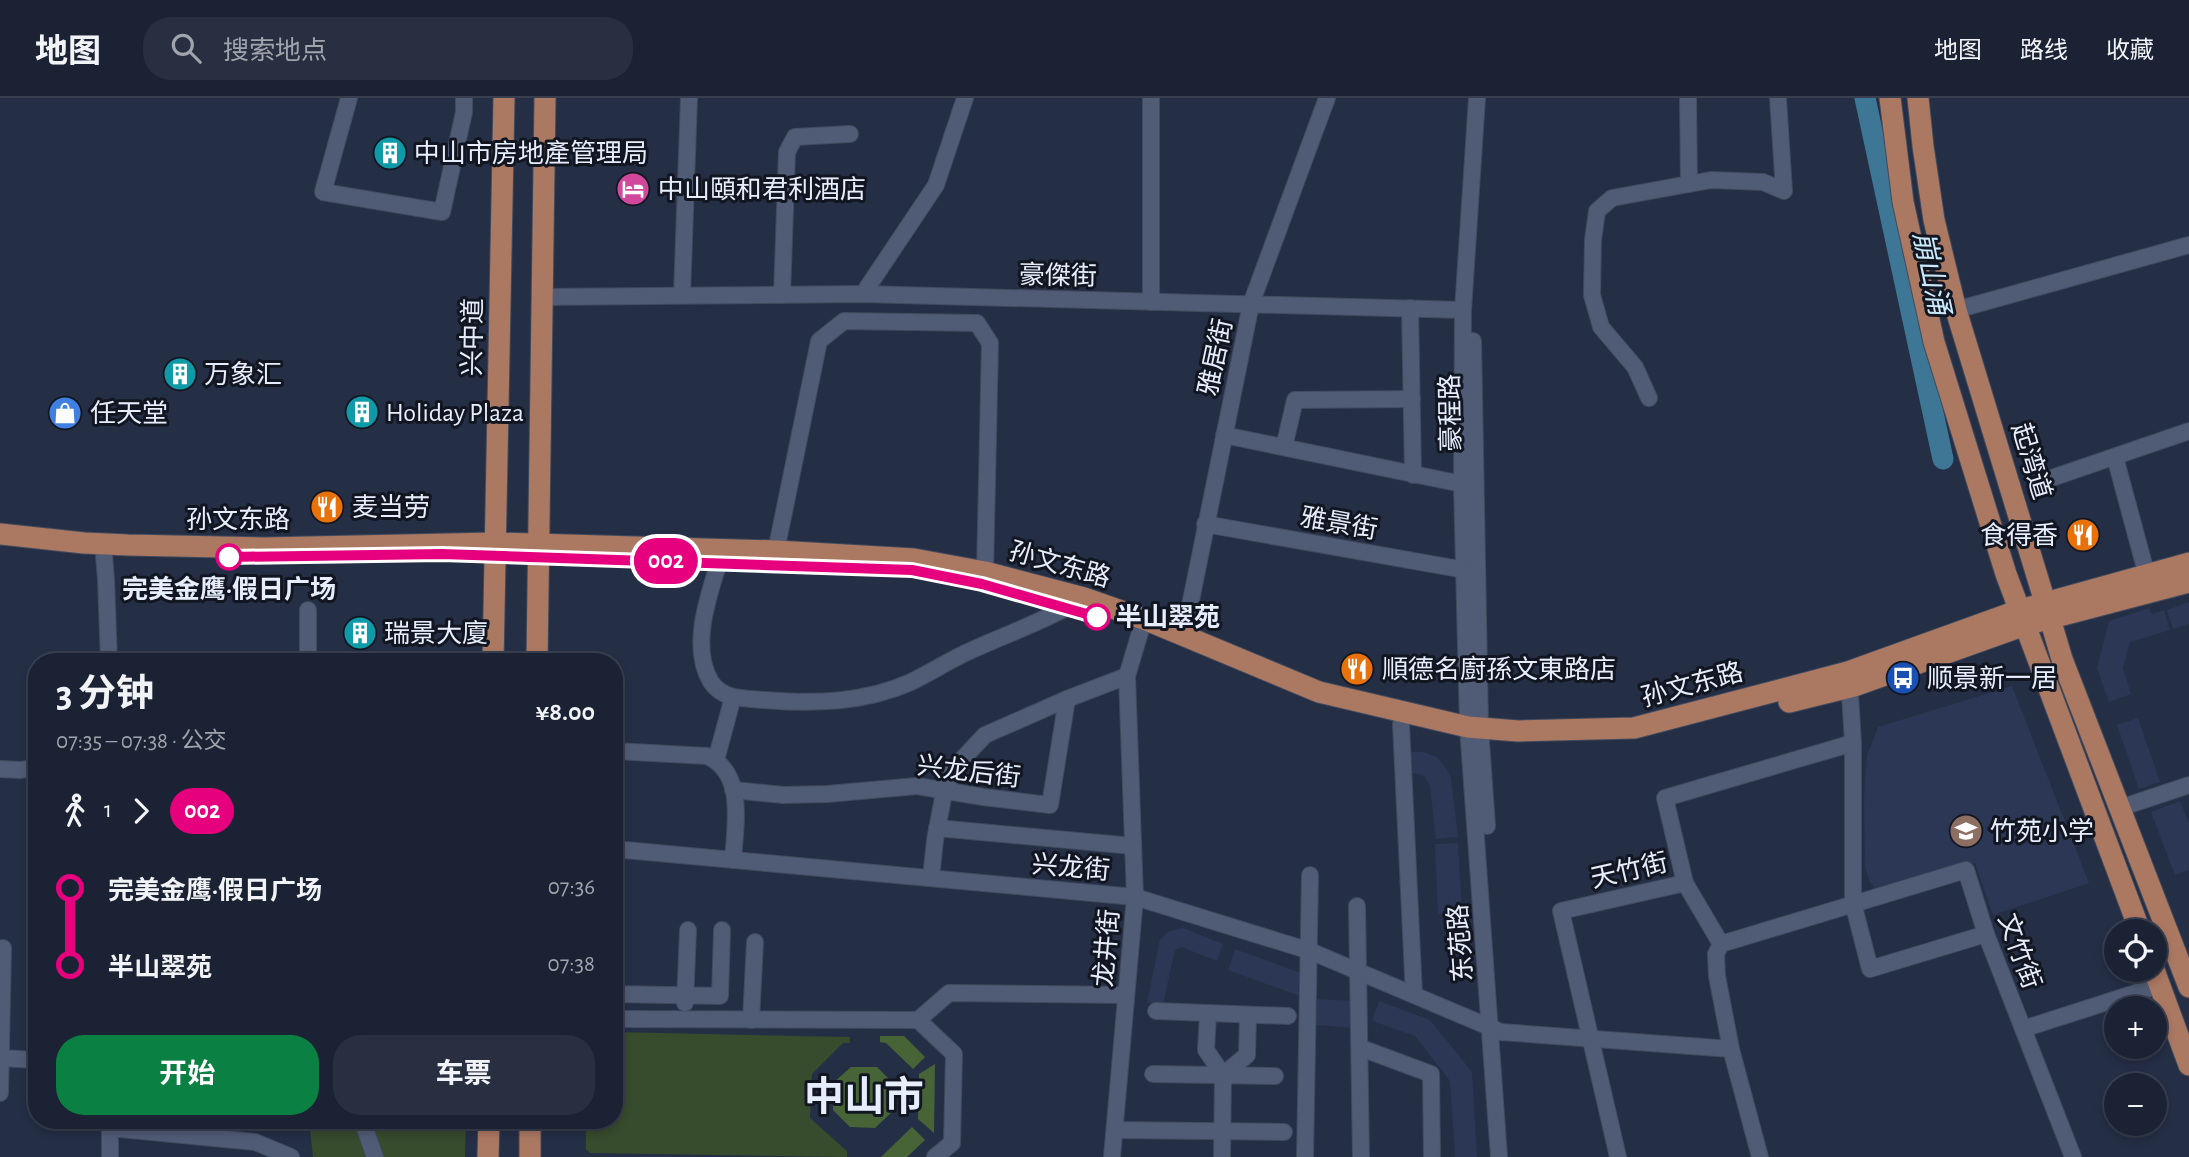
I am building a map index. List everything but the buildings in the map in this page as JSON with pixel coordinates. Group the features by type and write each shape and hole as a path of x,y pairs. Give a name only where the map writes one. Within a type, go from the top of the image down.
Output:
{"main road":[{"name":"兴中道","path":"493,653 504,98"},
{"path":"537,653 545,98"},
{"path":"1890,98 1903,202 1934,342 2006,574 2136,919"},
{"name":"起湾道","path":"1918,98 1934,220 1956,310 2062,659 2187,976"},
{"path":"1980,494 2010,485"},
{"name":"孙文东路","path":"0,534 103,549"},
{"name":"孙文东路","path":"0,544 252,557 442,554 495,549 776,551 914,559 985,572 1075,603 1184,635 1320,692 1515,743 1635,740 1662,736 1849,679 2023,617 2149,583 2189,563"},
{"name":"孙文东路","path":"540,550 719,562 912,570 1075,603"},
{"name":"孙文东路","path":"2149,583 2189,582"},
{"name":"孙文东路","path":"1142,624 1315,702 1401,724 1475,732"},
{"path":"2071,746 2093,738"},
{"path":"2159,982 2189,1065"},
{"path":"488,1157 489,1129"},
{"path":"530,1129 530,1157"}],"street":[{"path":"349,98 323,192 442,212 464,113 464,98"},
{"path":"682,295 688,98"},
{"path":"863,295 936,185 965,98"},
{"path":"1151,98 1151,302"},
{"name":"雅居街","path":"1184,635 1251,304 1327,98"},
{"name":"豪程路","path":"1475,732 1462,484 1463,310 1478,98"},
{"name":"豪程路","path":"1475,732 1472,309 1488,98"},
{"path":"1688,98 1689,184"},
{"path":"1649,398 1635,367 1601,327 1592,295 1593,240 1597,211 1612,198 1711,180 1763,182 1784,191 1777,98"},
{"path":"782,295 787,152 795,136 850,134"},
{"path":"1956,310 2189,246"},
{"name":"豪傑街","path":"541,297 863,295 1463,310"},
{"path":"1410,308 1413,474"},
{"path":"776,551 820,341 844,321 977,323 990,343 985,572"},
{"path":"1284,447 1295,400 1412,399"},
{"path":"2043,481 2189,431"},
{"path":"1224,435 1462,484"},
{"path":"2115,457 2149,583"},
{"name":"雅景街","path":"1205,524 1465,570"},
{"path":"103,549 109,653"},
{"path":"719,562 705,619 703,662 710,680 720,692 733,697 771,701 841,702 868,697 909,683 968,652 1075,603"},
{"path":"308,610 308,653"},
{"name":"龙井街","path":"1112,1157 1135,897 1127,676 1142,624"},
{"path":"931,878 937,828 954,768 985,735 1127,676"},
{"path":"1849,679 1853,743 1853,903 1870,968 1986,933"},
{"path":"716,760 733,697"},
{"name":"兴龙后街","path":"733,790 783,795 917,786 1049,805 1067,699"},
{"path":"1401,724 1414,995"},
{"name":"东苑路","path":"1475,732 1496,1030 1510,1157"},
{"name":"天竹街","path":"1618,1157 1561,911 1685,883 1665,798 1853,743"},
{"path":"623,751 707,756 725,768 733,790 736,811 733,860"},
{"path":"0,769 28,769"},
{"path":"2120,808 2189,785"},
{"path":"937,828 1133,846"},
{"name":"兴龙街","path":"623,850 1135,897 1310,951 1496,1030"},
{"name":"文竹街","path":"1721,944 1966,870 1986,933 2073,1157"},
{"path":"1305,1157 1310,875"},
{"path":"1685,883 1721,944 1716,954 1717,976 1731,1049 1760,1157"},
{"path":"1357,906 1361,1157"},
{"path":"684,1020 688,930"},
{"path":"623,994 720,996 722,930"},
{"path":"751,1020 755,942"},
{"path":"0,1093 3,948"},
{"path":"2023,1029 2144,982"},
{"path":"623,1019 918,1020 949,993 1126,996"},
{"path":"1156,1011 1288,1016"},
{"path":"1208,1014 1206,1050 1223,1075 1222,1157"},
{"path":"1223,1075 1247,1055 1248,1016"},
{"path":"918,1020 954,1054 952,1143 935,1157"},
{"path":"1496,1030 1731,1049"},
{"name":"东苑路","path":"1496,1030 1499,1157"},
{"path":"1361,1048 1431,1074 1432,1157"},
{"path":"0,1058 28,1060"},
{"path":"1153,1074 1276,1076"},
{"path":"110,1129 110,1157"},
{"path":"150,1129 255,1142 290,1157"},
{"path":"365,1129 374,1157"},
{"path":"1115,1130 1284,1132"}],"shaded area":[{"path":"2189,602 2189,624 2173,629 2167,610"},
{"path":"2149,608 2152,614 2164,610 2170,630 2130,642 2123,668 2131,694 2109,702 2097,668 2109,621"},
{"name":"竹苑小学","path":"2012,686 2089,883 1993,915 1975,863 1876,889 1870,882 1865,867 1864,798 1867,755 1878,727"},
{"path":"2138,718 2160,782 2139,789 2117,725"},
{"path":"1409,752 1424,752 1437,757 1447,769 1451,778 1458,837 1436,839 1430,786 1425,776 1409,772"},
{"path":"2180,801 2189,823 2189,870 2175,875 2151,812"},
{"path":"1458,843 1462,913 1438,914 1435,844"},
{"path":"1183,928 1223,944 1217,961 1182,947 1175,950 1163,1004 1147,1003 1160,939 1170,931"},
{"path":"1235,949 1306,975 1300,996 1228,970"},
{"path":"1316,999 1356,1001 1355,1028 1315,1025"},
{"path":"1379,1001 1430,1020 1472,1072 1477,1157 1455,1157 1450,1081 1415,1036 1372,1021"}],"green space":[{"path":"623,1032 850,1037 850,1043 843,1043 812,1074 810,1118 847,1151 847,1157 590,1153 586,1149 586,1129 623,1129"},
{"path":"880,1036 904,1036 925,1057 913,1069 886,1043 880,1042"},
{"path":"935,1064 934,1133 918,1119 919,1074"},
{"path":"851,1067 877,1067 894,1084 894,1110 875,1128 850,1127 833,1110 833,1083"},
{"path":"912,1127 925,1140 907,1157 881,1157"},
{"path":"310,1129 466,1129 465,1157 313,1157"}],"waterway":[{"name":"崩山涌","path":"1865,98 1943,459"}],"bus line":[{"name":"002","path":"229,557 442,554 912,570 982,584 1097,617"}],"place":[{"name":"中山市房地產管理局","path":"390,153"},
{"name":"中山頤和君利酒店","path":"633,189"},
{"name":"万象汇","path":"180,374"},
{"name":"Holiday Plaza","path":"362,412"},
{"name":"任天堂","path":"65,413"},
{"name":"麦当劳","path":"327,507"},
{"name":"食得香","path":"2083,535"},
{"name":"完美金鹰·假日广场","path":"229,557"},
{"name":"半山翠苑","path":"1097,617"},
{"name":"瑞景大廈","path":"360,633"},
{"name":"順德名廚孫文東路店","path":"1357,669"},
{"name":"顺景新一居","path":"1903,678"},
{"name":"竹苑小学","path":"1966,831"}],"district":[{"name":"中山市","path":"864,1096"}]}
